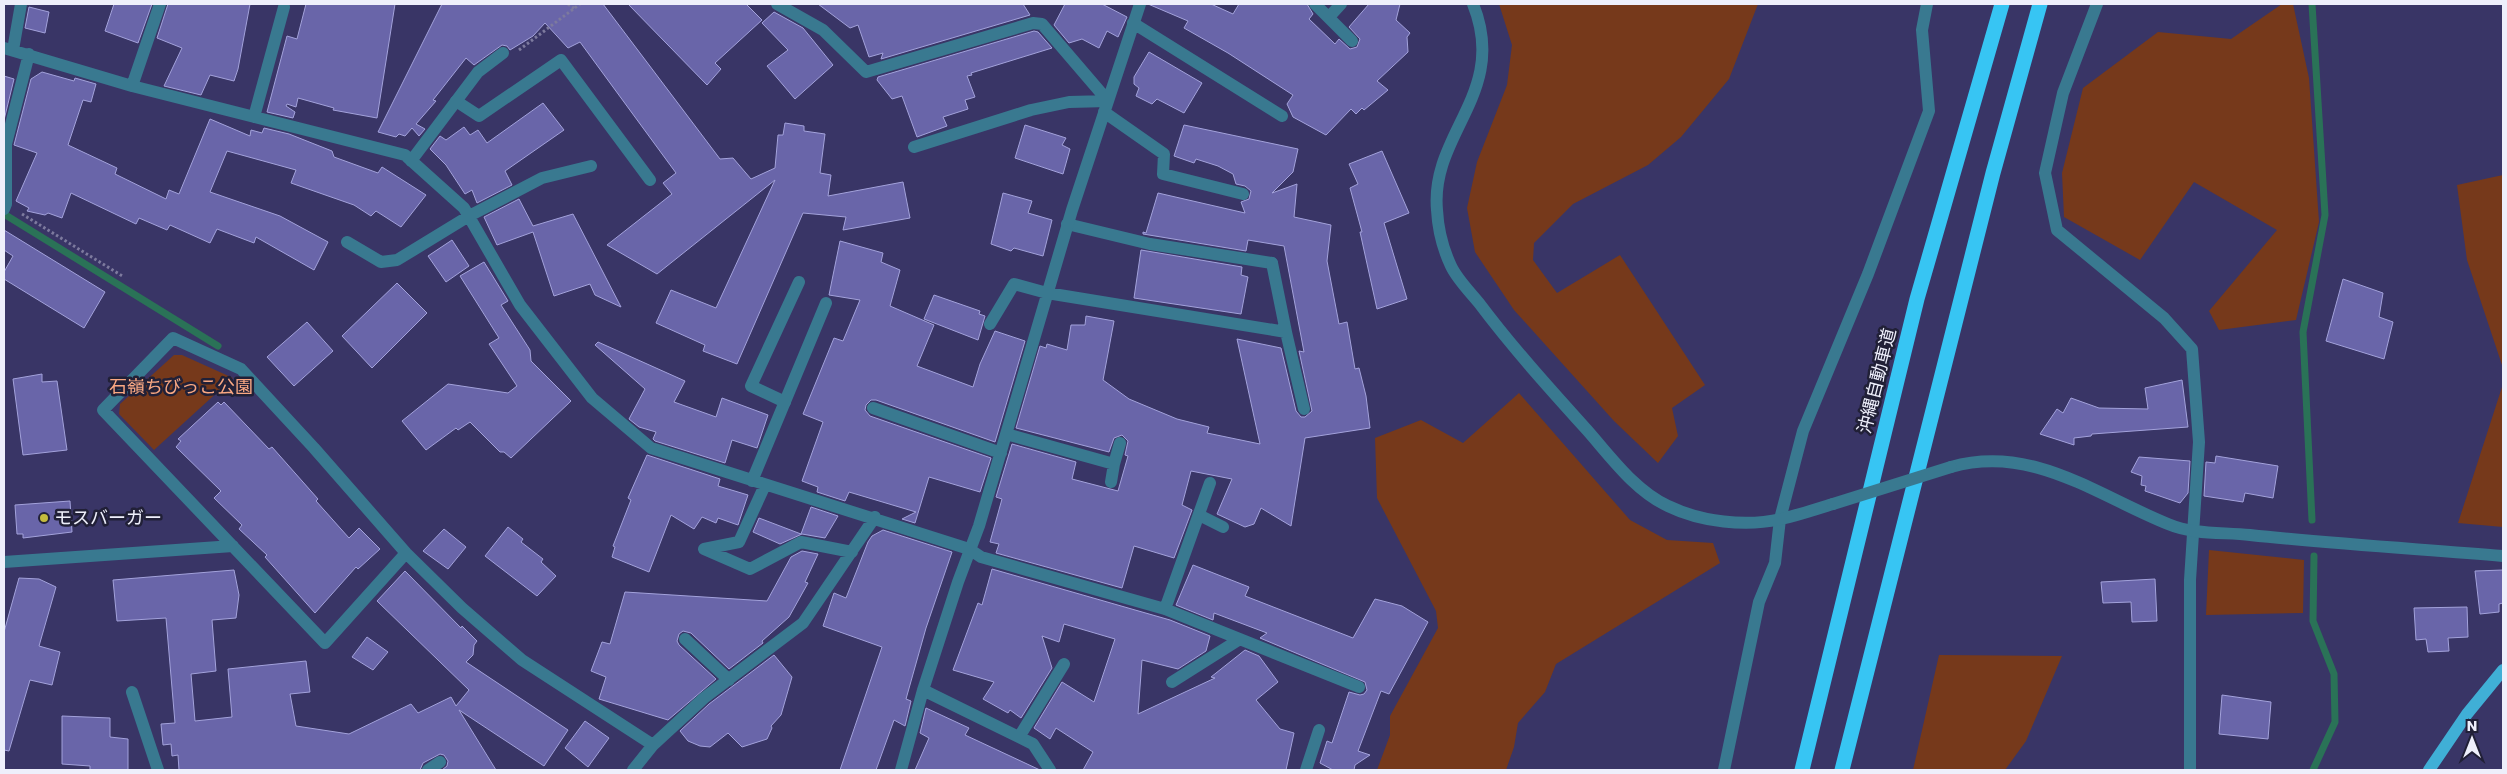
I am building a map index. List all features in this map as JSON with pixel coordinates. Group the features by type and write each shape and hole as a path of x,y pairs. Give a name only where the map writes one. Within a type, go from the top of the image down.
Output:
{"highway":[{"name":"沖縄自動車道","path":"1802,770 1917,299 2002,4"},
{"path":"1842,770 1993,173 2040,4"}],"main road":[{"path":"2429,770 2467,714 2503,670"}],"street":[{"path":"21,4 8,49 132,86 405,155 464,208 520,304 592,398 651,448 969,548 981,557 1165,609 1359,687"},
{"path":"132,86 160,4"},
{"path":"777,4 823,30 866,72 1034,23 1042,24 1106,106 1164,154 1163,174 1243,194"},
{"path":"901,770 923,690 969,548 979,526 1067,224 1140,4"},
{"path":"1314,4 1352,41"},
{"path":"1329,17 1341,4"},
{"path":"1473,4 1482,40 1479,81 1449,148 1436,190 1440,233 1452,268 1495,325 1636,484 1667,506 1698,517 1734,522 1780,519 1951,467 1966,463 2001,460 2032,465 2088,487 2169,524 2194,532 2503,556"},
{"path":"1724,770 1759,602 1775,563 1780,519 1803,431 1868,274 1929,111 1922,30 1927,4"},
{"path":"2097,4 2063,93 2045,174 2057,230 2164,318 2192,349 2199,442 2190,580 2190,770"},
{"path":"254,117 284,7"},
{"path":"1133,23 1282,116"},
{"path":"411,161 478,72 503,53"},
{"path":"5,206 6,144 29,54"},
{"path":"456,101 479,116 560,60 650,180"},
{"path":"914,147 1031,110 1069,102 1106,106"},
{"path":"347,242 382,262 397,260 468,216 542,178 591,166"},
{"path":"1067,224 1150,244 1272,263 1304,409"},
{"path":"785,402 750,386 800,282"},
{"path":"990,324 1014,284 1048,293 1286,332"},
{"path":"752,481 826,303"},
{"path":"406,553 325,643 103,410 173,338 241,369 406,553 462,608 522,660 652,745"},
{"path":"873,408 1001,453"},
{"path":"1006,434 1114,464"},
{"path":"1111,482 1120,443"},
{"path":"1165,609 1210,483"},
{"path":"765,485 739,542 704,549 750,570 800,542 852,552"},
{"path":"1199,515 1223,527"},
{"path":"633,770 652,745 704,698 803,623 875,518"},
{"path":"4,562 233,546"},
{"path":"1172,682 1240,638"},
{"path":"685,639 729,680"},
{"path":"1019,737 1064,664"},
{"path":"923,690 1033,744 1050,770"},
{"path":"132,692 158,770"},
{"path":"1306,770 1319,730"},
{"path":"428,770 440,762"}],"path":[{"path":"568,4 575,9"},
{"path":"503,53 510,57 580,4"},
{"path":"5,206 124,277"}],"green space":[{"path":"1499,4 1758,4 1729,79 1681,137 1648,165 1573,204 1534,243 1533,260 1557,293 1620,255 1705,385 1672,408 1678,436 1658,463 1614,421 1514,310 1475,252 1467,208 1477,162 1507,85 1512,45"},
{"path":"2282,4 2293,4 2309,78 2319,222 2296,320 2219,330 2209,311 2277,230 2194,182 2140,260 2064,217 2062,173 2083,88 2158,32 2231,39"},
{"path":"2503,175 2503,368 2467,260 2457,185"},
{"name":"石嶺ちびっこ公園","path":"174,355 182,355 233,378 154,450 119,414 120,404"},
{"path":"2503,384 2503,527 2458,523"},
{"path":"1519,393 1630,520 1667,540 1713,543 1720,563 1556,664 1545,692 1518,723 1514,747 1506,770 1377,770 1390,735 1390,716 1438,628 1436,611 1377,498 1375,438 1421,420 1463,443"},
{"path":"2209,550 2304,560 2303,613 2206,615"},
{"path":"1939,655 2062,656 2026,741 2005,770 1913,770"}],"building":[{"path":"114,4 152,4 138,43 105,31"},
{"path":"168,4 250,4 234,81 210,75 201,95 164,86 182,48 157,38"},
{"path":"306,4 395,4 377,118 333,110 334,108 298,98 296,107 287,104 286,106 295,112 293,118 267,112 287,36 297,39"},
{"path":"442,4 603,4 720,159 733,158 751,179 775,168 778,135 783,135 785,123 804,126 804,131 825,134 820,173 831,175 828,196 903,182 910,218 843,230 846,217 803,213 737,364 703,351 705,345 656,323 671,290 716,308 775,180 657,274 607,245 672,194 663,183 676,173 580,42 568,48 545,23 533,36 510,50 507,46 502,45 474,65 466,58 433,100 436,101 416,124 425,129 419,136 412,128 405,136 399,134 396,137 378,132"},
{"path":"628,4 746,4 762,20 715,63 721,69 707,85"},
{"path":"818,4 1023,4 1030,15 881,59 883,53 869,57 858,25 850,28"},
{"path":"1065,4 1102,4 1127,17 1118,37 1107,31 1099,48 1082,39 1069,43 1054,25"},
{"path":"1148,4 1211,4 1233,14 1239,4 1307,4 1313,14 1309,19 1335,44 1339,39 1350,49 1357,47 1360,39 1349,27 1369,4 1400,4 1396,20 1410,33 1407,37 1408,52 1377,81 1388,90 1364,110 1362,108 1356,114 1351,109 1326,135 1293,117 1287,104 1293,95 1228,53 1184,28 1188,21"},
{"path":"29,7 49,12 45,33 25,28"},
{"path":"774,12 803,28 833,65 795,99 767,66 788,50 762,23"},
{"path":"1034,31 1038,32 1052,48 971,73 972,75 967,76 975,97 965,100 968,109 943,117 947,126 917,137 902,96 892,99 877,80 878,77"},
{"path":"1149,52 1202,83 1184,113 1157,99 1152,104 1136,96 1139,88 1134,84 1134,77"},
{"path":"42,72 74,81 75,78 96,84 91,102 83,100 68,145 117,168 115,174 166,199 169,190 179,194 210,119 250,136 251,130 262,133 264,128 289,134 332,151 334,157 378,173 382,167 426,195 401,227 376,211 371,216 354,205 291,183 296,170 227,151 210,192 280,216 328,242 314,270 256,237 254,243 217,229 210,243 170,225 167,230 139,218 136,224 71,193 62,218 48,213 45,215 27,211 29,208 16,201 37,153 14,145 31,79"},
{"path":"4,76 14,79 4,120"},
{"path":"543,103 564,130 505,171 512,185 477,203 472,190 465,194 446,165 430,149 440,136 446,140 464,127 470,135 478,130 487,143"},
{"path":"1025,125 1066,138 1062,145 1070,149 1063,174 1015,158"},
{"path":"1184,125 1298,149 1293,172 1272,193 1297,184 1294,217 1331,225 1327,261 1339,324 1347,322 1355,369 1359,368 1366,396 1370,428 1305,438 1291,526 1261,508 1254,524 1245,527 1217,514 1232,479 1191,471 1182,505 1192,510 1174,558 1134,546 1122,588 996,553 999,544 990,542 1002,499 996,497 1012,444 1076,462 1072,479 1118,491 1128,456 1125,455 1128,441 1122,435 1114,438 1109,452 1016,428 1040,346 1046,348 1047,344 1067,350 1071,325 1085,325 1086,316 1114,321 1103,380 1129,399 1177,419 1209,427 1207,433 1260,444 1237,339 1281,348 1296,411 1301,417 1305,417 1312,411 1299,351 1304,352 1284,246 1248,240 1246,251 1143,234 1143,232 1146,233 1158,193 1245,213 1241,202 1249,199 1251,191 1245,186 1236,184 1233,174 1218,166 1196,159 1194,163 1174,156"},
{"path":"1382,151 1409,213 1384,223 1407,299 1377,309 1360,232 1362,232 1350,188 1358,184 1349,164"},
{"path":"1003,193 1032,201 1028,213 1052,220 1043,256 1014,248 1011,251 991,244"},
{"path":"519,199 533,226 573,214 621,307 595,295 590,284 554,296 533,232 497,245 484,217"},
{"path":"4,230 105,292 84,328 4,279 4,272 13,256 4,250"},
{"path":"452,240 469,266 446,282 428,256"},
{"path":"840,241 883,253 881,262 900,270 890,306 934,325 917,366 973,387 980,364 995,331 1025,341 995,442 876,400 871,400 866,405 865,410 870,416 991,458 980,492 929,477 915,523 902,519 916,512 849,492 845,501 817,492 818,487 802,481 823,422 803,414 834,338 843,341 860,300 829,295"},
{"path":"1141,250 1242,267 1241,275 1248,277 1241,314 1134,298"},
{"path":"484,262 508,301 501,305 530,350 531,361 571,401 511,458 504,452 500,452 470,422 458,430 456,428 426,450 402,421 448,384 508,393 517,386 489,344 499,338 460,276"},
{"path":"2343,279 2383,293 2379,317 2393,322 2384,359 2326,341"},
{"path":"397,283 427,313 372,368 342,336"},
{"path":"934,295 980,311 979,314 985,316 978,340 924,319"},
{"path":"307,322 333,351 294,386 267,357"},
{"path":"598,342 685,381 674,402 716,417 722,398 768,415 757,448 732,440 725,463 655,441 653,439 656,432 639,427 629,419 645,389 595,345"},
{"path":"42,374 42,382 57,381 67,450 23,455 13,379"},
{"path":"2182,380 2188,427 2092,434 2091,436 2074,438 2074,445 2040,434 2057,409 2063,413 2071,398 2099,408 2148,409 2145,388"},
{"path":"218,402 221,405 224,402 269,449 272,447 318,499 316,501 349,538 359,528 380,549 358,569 356,567 315,613 265,557 267,555 239,529 242,525 214,498 221,491 176,447 181,441 178,439"},
{"path":"647,455 720,479 718,486 748,495 738,525 718,518 716,523 702,517 694,529 671,515 649,572 612,557 615,547 613,546 631,500 628,498"},
{"path":"2216,456 2278,466 2273,498 2245,493 2243,502 2204,496 2206,462 2215,463"},
{"path":"2139,457 2190,461 2188,493 2180,503 2145,491 2146,486 2141,485 2142,476 2131,472"},
{"name":"モスバーガー","path":"70,501 72,532 23,538 23,534 17,534 15,505"},
{"path":"811,507 838,516 825,538 802,534 780,544 753,532 759,518 801,534"},
{"path":"508,527 523,539 521,542 543,559 541,562 556,576 537,596 485,556"},
{"path":"444,529 466,547 448,569 423,551"},
{"path":"883,530 952,552 926,628 906,699 911,701 905,726 894,720 876,770 840,770 882,647 823,626 834,593 846,598 868,542 872,536"},
{"path":"802,551 818,554 805,582 808,583 789,617 762,641 763,643 729,669 691,633 683,631 679,634 677,641 679,645 716,679 668,720 599,699 606,677 591,671 602,642 610,644 625,592 767,601 791,557"},
{"path":"1193,565 1249,587 1245,596 1353,638 1375,599 1402,606 1428,622 1389,694 1381,691 1358,751 1370,755 1355,765 1354,770 1333,770 1320,763 1327,741 1332,743 1349,692 1360,695 1364,694 1367,690 1365,682 1260,638 1267,633 1214,613 1213,620 1176,605"},
{"path":"992,569 1170,620 1210,636 1206,651 1178,669 1142,660 1138,714 1215,678 1211,677 1245,650 1259,656 1278,682 1256,700 1280,729 1294,733 1286,770 1083,770 1093,752 1056,728 1050,739 1034,728 1062,682 1094,702 1115,639 1064,624 1059,642 1042,636 1052,668 1021,718 1010,710 1008,713 983,699 994,682 953,670 978,603 982,605"},
{"path":"234,570 239,595 236,618 212,620 216,671 191,674 195,721 232,717 228,669 306,661 310,692 290,694 296,726 349,734 411,704 418,713 451,697 456,706 469,690 377,601 405,571 461,628 462,626 477,641 474,645 473,655 466,662 568,730 544,766 459,710 496,770 442,770 447,766 448,761 444,755 440,754 423,763 420,770 179,770 178,755 172,756 171,744 163,745 161,724 175,723 166,618 117,621 113,580"},
{"path":"2503,570 2503,603 2499,604 2499,612 2480,614 2475,571"},
{"path":"19,578 39,579 56,587 39,646 60,652 52,685 30,680 9,751 4,750 4,632"},
{"path":"2155,579 2157,621 2132,622 2131,602 2103,603 2101,582"},
{"path":"2467,607 2468,637 2448,638 2449,651 2428,652 2426,639 2416,640 2414,608"},
{"path":"367,637 388,652 373,670 352,657"},
{"path":"774,655 792,677 781,715 771,726 772,728 767,739 742,747 728,733 710,747 700,746 688,741 680,731 709,704"},
{"path":"2222,695 2271,702 2268,739 2219,734"},
{"path":"926,708 969,728 965,735 1040,770 915,770 929,738 920,733"},
{"path":"62,716 110,718 110,737 128,739 128,770 90,770 90,766 62,764"},
{"path":"585,721 609,738 588,767 565,748"}],"waterway":[{"path":"2312,4 2325,215 2303,332 2312,520"},
{"path":"4,214 218,346"},
{"path":"2313,770 2335,722 2334,674 2313,621 2314,556"}],"place":[{"name":"モスバーガー","path":"44,518"}]}
